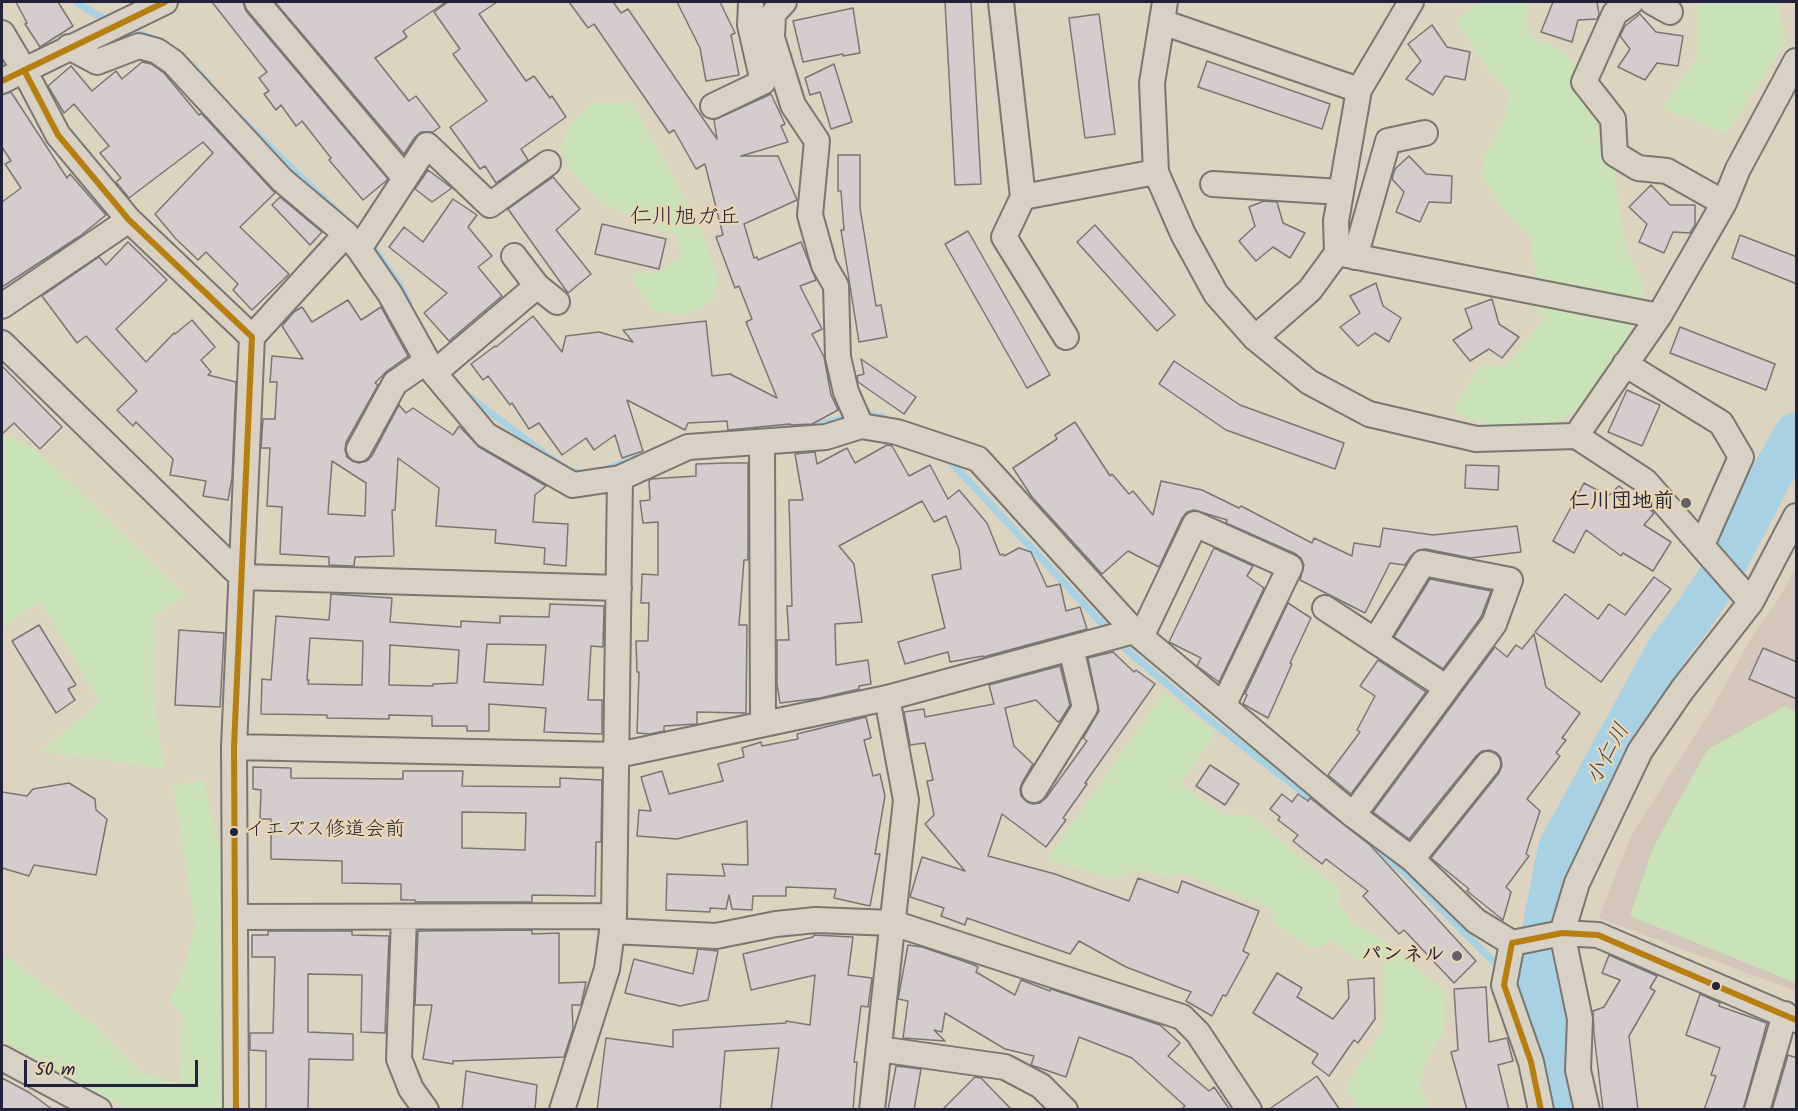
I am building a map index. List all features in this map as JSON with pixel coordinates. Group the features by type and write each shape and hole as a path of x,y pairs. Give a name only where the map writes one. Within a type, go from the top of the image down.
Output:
{"street":[{"path":"2,81 165,2"},
{"path":"257,2 405,178"},
{"path":"713,106 764,82 750,25 751,2"},
{"path":"784,2 773,14 772,38 793,105 817,141 810,216 824,266 836,286 838,357 850,402 861,426"},
{"path":"1001,2 1023,197 1004,237 1066,337"},
{"path":"1346,255 1335,221 1359,90 1410,2"},
{"path":"1631,2 1615,13 1584,82 1613,119 1615,153 1638,168 1667,171 1724,203"},
{"path":"1359,90 1164,12 1152,83 1156,172 1183,234 1216,294 1255,338 1309,382 1369,414 1476,439 1576,436 1645,481 1746,596"},
{"path":"2,33 58,135 129,220 252,337"},
{"path":"69,47 97,62 139,46 157,51 173,62 282,180 352,241 390,294 432,368 486,435 573,485 620,478 688,447 826,436 861,426 908,436 978,459 1135,633 1353,815 1412,859 1476,921 1514,947"},
{"path":"1576,436 1659,316 1724,203 1738,169 1797,61"},
{"path":"1255,338 1311,290 1346,255 1388,141 1425,133"},
{"path":"236,1110 234,747 252,337 352,241 405,178 427,145 490,205 548,163"},
{"path":"1023,197 1156,172"},
{"path":"1213,184 1341,192"},
{"path":"2,306 129,220"},
{"path":"1346,255 1659,316"},
{"path":"514,256 537,286 557,302"},
{"path":"358,449 395,383 454,356 537,286"},
{"path":"2,343 242,577 619,588"},
{"path":"1625,364 1721,423 1741,458 1709,553"},
{"path":"762,442 763,724"},
{"path":"562,1110 607,969 613,923 618,754 620,478"},
{"path":"1587,1110 1578,1070 1580,1018 1557,933 1577,883 1640,751 1746,596 1797,516"},
{"path":"234,747 618,754 887,698 1135,633 1195,524 1290,567 1222,706"},
{"path":"1353,815 1494,624 1510,580 1422,563 1375,641"},
{"path":"1325,608 1447,688"},
{"path":"1034,790 1084,708 1071,648"},
{"path":"872,1110 906,800 887,698"},
{"path":"1412,859 1488,764"},
{"path":"235,916 404,917 613,923 716,936 776,924 816,920 893,922 1182,1017 1198,1033 1249,1110"},
{"path":"404,917 399,1059 411,1089 426,1110"},
{"path":"1514,947 1557,933 1599,935 1791,1017 1756,1110"},
{"path":"1514,947 1504,985 1531,1062 1540,1110"},
{"path":"879,1049 1005,1067 1041,1086 1065,1110"},
{"path":"2,1058 99,1110"}],"shaded area":[{"path":"1796,567 1796,991 1599,918 1631,836 1710,712 1752,637 1781,595"}],"green space":[{"path":"1479,2 1529,2 1526,25 1534,39 1558,48 1575,65 1595,109 1599,143 1616,172 1617,196 1627,252 1643,282 1644,296 1611,377 1573,412 1560,420 1528,428 1496,428 1457,414 1454,408 1480,366 1505,366 1545,318 1532,306 1537,282 1530,237 1499,205 1482,175 1483,159 1505,119 1508,94 1504,86 1484,64 1456,21"},
{"path":"1697,2 1777,2 1786,42 1726,134 1662,108 1698,56"},
{"path":"592,103 632,103 700,226 718,280 713,301 684,315 653,311 633,280 634,272 657,273 678,259 681,252 677,236 601,203 572,172 560,150 569,126"},
{"path":"2,433 36,449 186,597 155,614 153,691 164,769 42,751 100,702 40,602 2,628"},
{"path":"1164,692 1215,733 1181,785 1225,815 1250,815 1340,890 1339,905 1353,924 1389,944 1446,993 1444,1031 1425,1064 1420,1087 1430,1109 1359,1109 1345,1087 1383,1029 1384,957 1371,950 1359,960 1333,941 1312,949 1275,924 1271,909 1181,873 1167,877 1135,870 1115,879 1047,860"},
{"path":"1785,706 1796,712 1796,983 1630,916 1653,848 1707,750"},
{"path":"203,780 222,857 230,1109 127,1109 2,1040 2,957 11,959 97,1027 141,1073 180,1084 183,1017 170,1000 186,966 195,922 173,786"}],"building":[{"path":"16,2 58,2 73,26 40,47 25,24 27,23"},
{"path":"212,2 243,2 246,11 388,179 386,181 363,200 329,160 331,158 302,121 296,126 281,105 276,110 264,94 269,91 259,78 267,72"},
{"path":"275,2 446,2 403,31 407,37 375,58 409,101 416,96 440,127 433,132 421,132 404,154"},
{"path":"448,2 497,2 479,14 526,81 534,76 550,98 552,96 566,117 521,149 528,160 496,183 485,166 480,169 450,127 487,101 453,54 460,49 434,12"},
{"path":"569,2 613,2 621,13 628,9 717,139 714,120 771,94 785,124 781,126 788,142 741,156 778,156 797,200 744,224 754,258 757,257 758,260 801,242 816,280 800,286 822,329 812,334 824,357 831,395 838,410 812,424 728,430 727,421 688,423 685,430 627,400 643,451 622,458 615,435 594,450 586,438 562,455 539,423 529,429 512,403 510,405 488,376 483,380 471,364 496,347 533,316 562,352 566,336 599,332 633,342 623,330 706,321 712,376 730,374 777,398 746,322 752,319 739,286 735,288 716,237 723,235 705,164 696,169 674,130 669,133 594,24 588,28"},
{"path":"677,2 720,2 735,33 731,35 739,75 706,81 700,48"},
{"path":"945,2 971,2 981,184 955,185"},
{"path":"1553,2 1597,2 1599,14 1597,19 1578,20 1572,42 1541,32"},
{"path":"853,8 860,53 803,62 793,21"},
{"path":"1099,14 1115,134 1085,138 1069,18"},
{"path":"1640,14 1656,32 1683,36 1678,66 1657,63 1645,80 1618,67 1630,49 1620,36 1625,26"},
{"path":"1432,25 1447,47 1470,52 1465,80 1445,76 1433,95 1406,79 1421,61 1408,44"},
{"path":"1207,61 1330,104 1322,129 1198,87"},
{"path":"142,62 151,64 164,73 199,115 201,113 275,193 240,227 289,274 252,310 233,290 238,284 206,252 198,260 155,214 213,153 203,142 129,198 116,182 121,178 100,153 109,146 74,104 64,113 48,86 71,66 92,91 116,71 122,79"},
{"path":"834,64 852,122 831,129 820,92 810,95 805,78"},
{"path":"11,92 67,178 70,174 106,215 80,236 2,287 2,202 21,188 5,164 11,161 2,147 2,95"},
{"path":"838,155 860,155 860,208 876,306 881,305 887,337 859,342 841,230 844,230 841,191 838,191"},
{"path":"1409,156 1426,174 1452,176 1451,203 1429,202 1420,222 1396,212 1404,192 1392,179 1395,169"},
{"path":"428,170 452,188 432,202 415,189"},
{"path":"553,177 580,209 556,230 591,274 568,293 508,209"},
{"path":"1651,185 1670,205 1695,205 1695,225 1690,233 1673,232 1664,253 1639,242 1647,224 1629,207"},
{"path":"280,197 322,232 310,245 272,205"},
{"path":"453,199 477,215 468,227 492,256 478,267 502,296 449,341 424,313 447,293 389,247 404,227 423,242"},
{"path":"1264,201 1277,202 1283,223 1305,233 1290,258 1273,247 1256,261 1239,241 1255,226 1249,207"},
{"path":"602,224 666,239 659,269 595,254"},
{"path":"1095,225 1175,315 1157,331 1077,242"},
{"path":"968,231 1050,375 1027,388 945,244"},
{"path":"1740,235 1797,257 1797,284 1732,258"},
{"path":"128,242 167,280 116,329 146,362 174,333 192,320 215,347 201,360 211,372 208,375 236,382 232,478 228,500 203,496 206,481 170,475 173,459 136,422 133,426 117,410 137,391 86,336 77,343 42,296 99,257 106,265"},
{"path":"1376,283 1383,306 1401,318 1389,342 1375,333 1358,346 1340,327 1360,313 1350,296"},
{"path":"1492,299 1499,324 1519,337 1502,358 1489,349 1470,361 1453,340 1472,328 1465,309"},
{"path":"348,300 361,320 381,307 408,356 375,383 378,385 346,442 347,457 359,463 367,461 372,456 399,405 406,413 413,408 453,435 459,426 479,447 546,486 535,495 533,522 568,524 566,566 544,564 545,548 495,543 496,530 436,526 439,488 398,458 395,510 392,510 394,556 355,557 354,566 329,565 329,557 280,554 282,507 267,506 270,448 261,448 263,419 275,419 277,382 270,382 272,356 303,359 282,326 294,312 302,307 312,322","holes":["332,461 366,483 365,516 328,514"]},
{"path":"1680,327 1775,364 1766,390 1670,353"},
{"path":"861,359 916,397 904,414 858,382 857,376 864,374"},
{"path":"1174,361 1240,405 1344,443 1335,469 1226,430 1159,384"},
{"path":"2,366 62,427 40,449 14,423 2,434"},
{"path":"1627,390 1660,405 1642,446 1608,432"},
{"path":"1075,422 1110,476 1112,474 1129,494 1133,491 1153,515 1161,481 1202,490 1239,508 1241,506 1312,543 1314,538 1352,556 1354,543 1380,547 1383,528 1433,535 1517,526 1521,552 1471,558 1426,549 1418,550 1405,565 1390,563 1365,613 1300,580 1304,565 1296,554 1226,523 1227,520 1194,510 1187,512 1182,518 1159,567 1128,551 1102,574 1032,497 1013,468 1057,439 1055,435"},
{"path":"887,445 892,446 909,476 930,465 948,499 959,490 987,523 1000,555 1004,556 1019,548 1031,552 1047,587 1060,584 1066,611 1080,607 1087,629 983,657 950,662 948,652 905,664 898,642 945,628 932,575 961,569 959,549 946,516 934,522 922,501 839,546 854,564 862,622 835,624 836,665 868,660 871,684 820,698 780,703 777,684 777,640 789,640 787,606 792,606 789,500 803,500 795,454 815,452 817,464 847,448 855,463"},
{"path":"748,463 748,560 744,560 739,625 747,625 746,713 697,712 697,724 664,726 664,731 650,734 637,733 639,672 637,672 636,641 648,641 649,603 641,603 642,574 658,575 658,522 643,523 640,501 650,500 649,481 651,479 696,476 696,464"},
{"path":"1466,465 1499,466 1498,490 1465,488"},
{"path":"1584,483 1608,496 1619,486 1654,513 1644,525 1671,542 1653,571 1623,553 1621,556 1586,530 1574,553 1553,541"},
{"path":"1214,548 1253,566 1247,576 1264,588 1219,682 1197,666 1201,658 1169,642"},
{"path":"1654,577 1671,589 1601,682 1535,632 1565,594 1598,619 1609,604 1625,615"},
{"path":"1430,579 1491,591 1481,617 1443,669 1394,637"},
{"path":"331,594 392,598 390,622 461,627 461,621 500,623 500,616 549,617 550,604 604,606 603,647 591,646 588,700 602,700 602,734 544,732 546,708 489,704 489,731 467,731 467,726 432,726 432,716 389,715 389,719 261,714 262,679 271,680 276,616 329,620","holes":["310,638 363,641 362,685 308,684","487,644 546,645 543,685 484,682","390,645 459,650 457,683 433,684 433,686 389,685"]},
{"path":"1288,603 1311,618 1268,718 1243,704 1247,695 1245,694"},
{"path":"39,625 76,685 68,689 75,700 56,713 12,641"},
{"path":"179,630 224,633 220,707 175,705"},
{"path":"1534,634 1546,687 1580,713 1562,738 1566,740 1556,753 1560,756 1527,799 1540,811 1526,854 1529,856 1506,887 1511,892 1503,920 1431,858 1499,773 1502,766 1501,758 1497,753 1490,750 1482,751 1477,755 1409,839 1373,812 1495,647 1507,657 1516,645 1522,649"},
{"path":"1763,648 1797,662 1797,699 1749,679"},
{"path":"1113,652 1134,672 1136,670 1155,684 1085,783 1087,784 1063,818 1066,820 1046,847 1002,814 988,856 1055,874 1129,901 1138,878 1178,893 1182,881 1259,911 1243,951 1249,954 1212,1016 1186,1001 1191,992 1126,967 1079,941 1070,954 967,918 965,925 941,916 944,908 910,897 922,857 965,871 925,824 934,815 927,781 933,780 925,743 910,745 904,712 924,709 925,717 994,704 989,685 1060,666 1070,705 1060,721 1058,722 1036,700 1005,708 1014,746 1033,764 1022,783 1021,796 1027,802 1040,803 1087,741 1083,738 1099,711 1088,658"},
{"path":"1378,660 1426,692 1351,794 1328,775 1360,732 1357,730 1375,696 1360,686"},
{"path":"866,717 871,738 864,740 873,776 880,774 885,796 875,854 880,854 870,906 834,898 836,889 786,887 786,896 753,896 752,910 732,909 729,895 726,909 710,908 710,912 666,910 667,874 725,876 722,864 748,865 747,821 677,839 637,836 639,810 651,811 641,777 662,771 669,794 723,781 718,764 744,757 742,748 761,742 762,746 798,739 797,734"},
{"path":"1210,765 1239,784 1225,805 1196,786"},
{"path":"253,767 291,768 291,778 403,779 403,771 463,771 462,786 560,787 560,778 602,780 601,842 596,842 595,896 532,895 532,902 415,902 415,900 401,900 401,884 342,883 342,861 271,859 271,819 260,819 261,790 253,789","holes":["462,812 526,813 525,850 462,848"]},
{"path":"69,783 95,799 96,810 107,819 96,875 34,865 29,876 2,868 2,792 27,796 33,789"},
{"path":"1282,794 1292,802 1298,794 1308,801 1310,798 1370,845 1476,961 1454,983 1404,930 1399,934 1363,896 1368,891 1326,859 1322,864 1293,841 1298,835 1278,820 1280,817 1270,809"},
{"path":"532,930 532,934 559,933 559,983 586,982 581,1005 572,1005 573,1029 564,1057 453,1061 453,1064 423,1059 432,1005 415,1005 418,931"},
{"path":"268,931 352,931 352,935 389,936 385,1033 361,1032 362,975 308,974 308,1032 353,1034 353,1060 309,1059 308,1110 266,1110 266,1051 250,1050 250,1033 273,1033 275,957 252,957 252,935 268,935"},
{"path":"814,935 853,937 848,975 872,978 868,1007 861,1006 854,1062 857,1062 853,1110 771,1110 779,1048 725,1051 720,1110 597,1110 606,1038 673,1047 673,1030 786,1023 786,1021 810,1025 815,975 751,990 743,954"},
{"path":"908,945 922,947 972,964 978,967 976,972 1015,995 1021,980 1160,1025 1180,1043 1168,1056 1209,1091 1214,1087 1230,1110 1180,1110 1185,1106 1132,1058 1079,1037 1066,1077 1031,1065 1034,1056 1005,1049 945,1013 942,1032 934,1030 945,1041 903,1038 908,1001 898,999"},
{"path":"698,949 718,951 708,1000 680,1006 625,993 634,959 693,974"},
{"path":"1609,955 1657,976 1650,988 1655,991 1629,1036 1638,1110 1603,1110 1593,1011 1604,1007 1620,980 1602,973"},
{"path":"1277,973 1302,988 1297,997 1333,1019 1349,998 1348,980 1374,978 1375,1019 1358,1043 1354,1040 1329,1076 1312,1063 1318,1054 1253,1013"},
{"path":"1486,987 1489,1042 1507,1038 1513,1061 1498,1065 1509,1110 1467,1110 1451,1052 1458,1050 1454,989"},
{"path":"1700,994 1720,1003 1719,1006 1767,1023 1743,1110 1704,1110 1716,1076 1711,1075 1720,1048 1686,1035"},
{"path":"1788,1055 1797,1058 1797,1110 1772,1110"},
{"path":"896,1066 921,1069 914,1110 888,1110"},
{"path":"466,1071 537,1085 535,1110 462,1110"},
{"path":"1317,1076 1340,1110 1268,1110"},
{"path":"975,1077 981,1078 1012,1110 942,1110"},
{"path":"2,1078 30,1093 53,1110 2,1110"}],"waterway":[{"path":"77,2 93,13 112,21"},
{"path":"127,28 153,39"},
{"path":"187,61 207,81"},
{"path":"240,118 340,214"},
{"path":"370,243 399,284 409,304"},
{"path":"463,392 567,470 584,474"},
{"path":"805,428 871,415 885,418"},
{"name":"小仁川","path":"1565,1110 1536,966 1559,848 1668,649 1718,579 1796,433"},
{"path":"604,470 639,457"},
{"path":"948,459 1111,633"},
{"path":"1118,641 1207,718 1316,803"},
{"path":"1365,841 1405,873 1503,971"},
{"path":"1511,978 1543,1004"}],"transit line":[{"path":"2,81 165,2"},
{"path":"24,70 58,135 129,220 252,337 234,747 236,1110"},
{"path":"1541,1110 1531,1062 1504,985 1512,943 1562,933 1598,935 1796,1020"}],"place":[{"name":"仁川団地前","path":"1686,503"},
{"name":"イエズス修道会前","path":"234,832"},
{"name":"パンネル","path":"1457,956"}],"district":[{"name":"仁川旭ガ丘","path":"685,219"}]}
